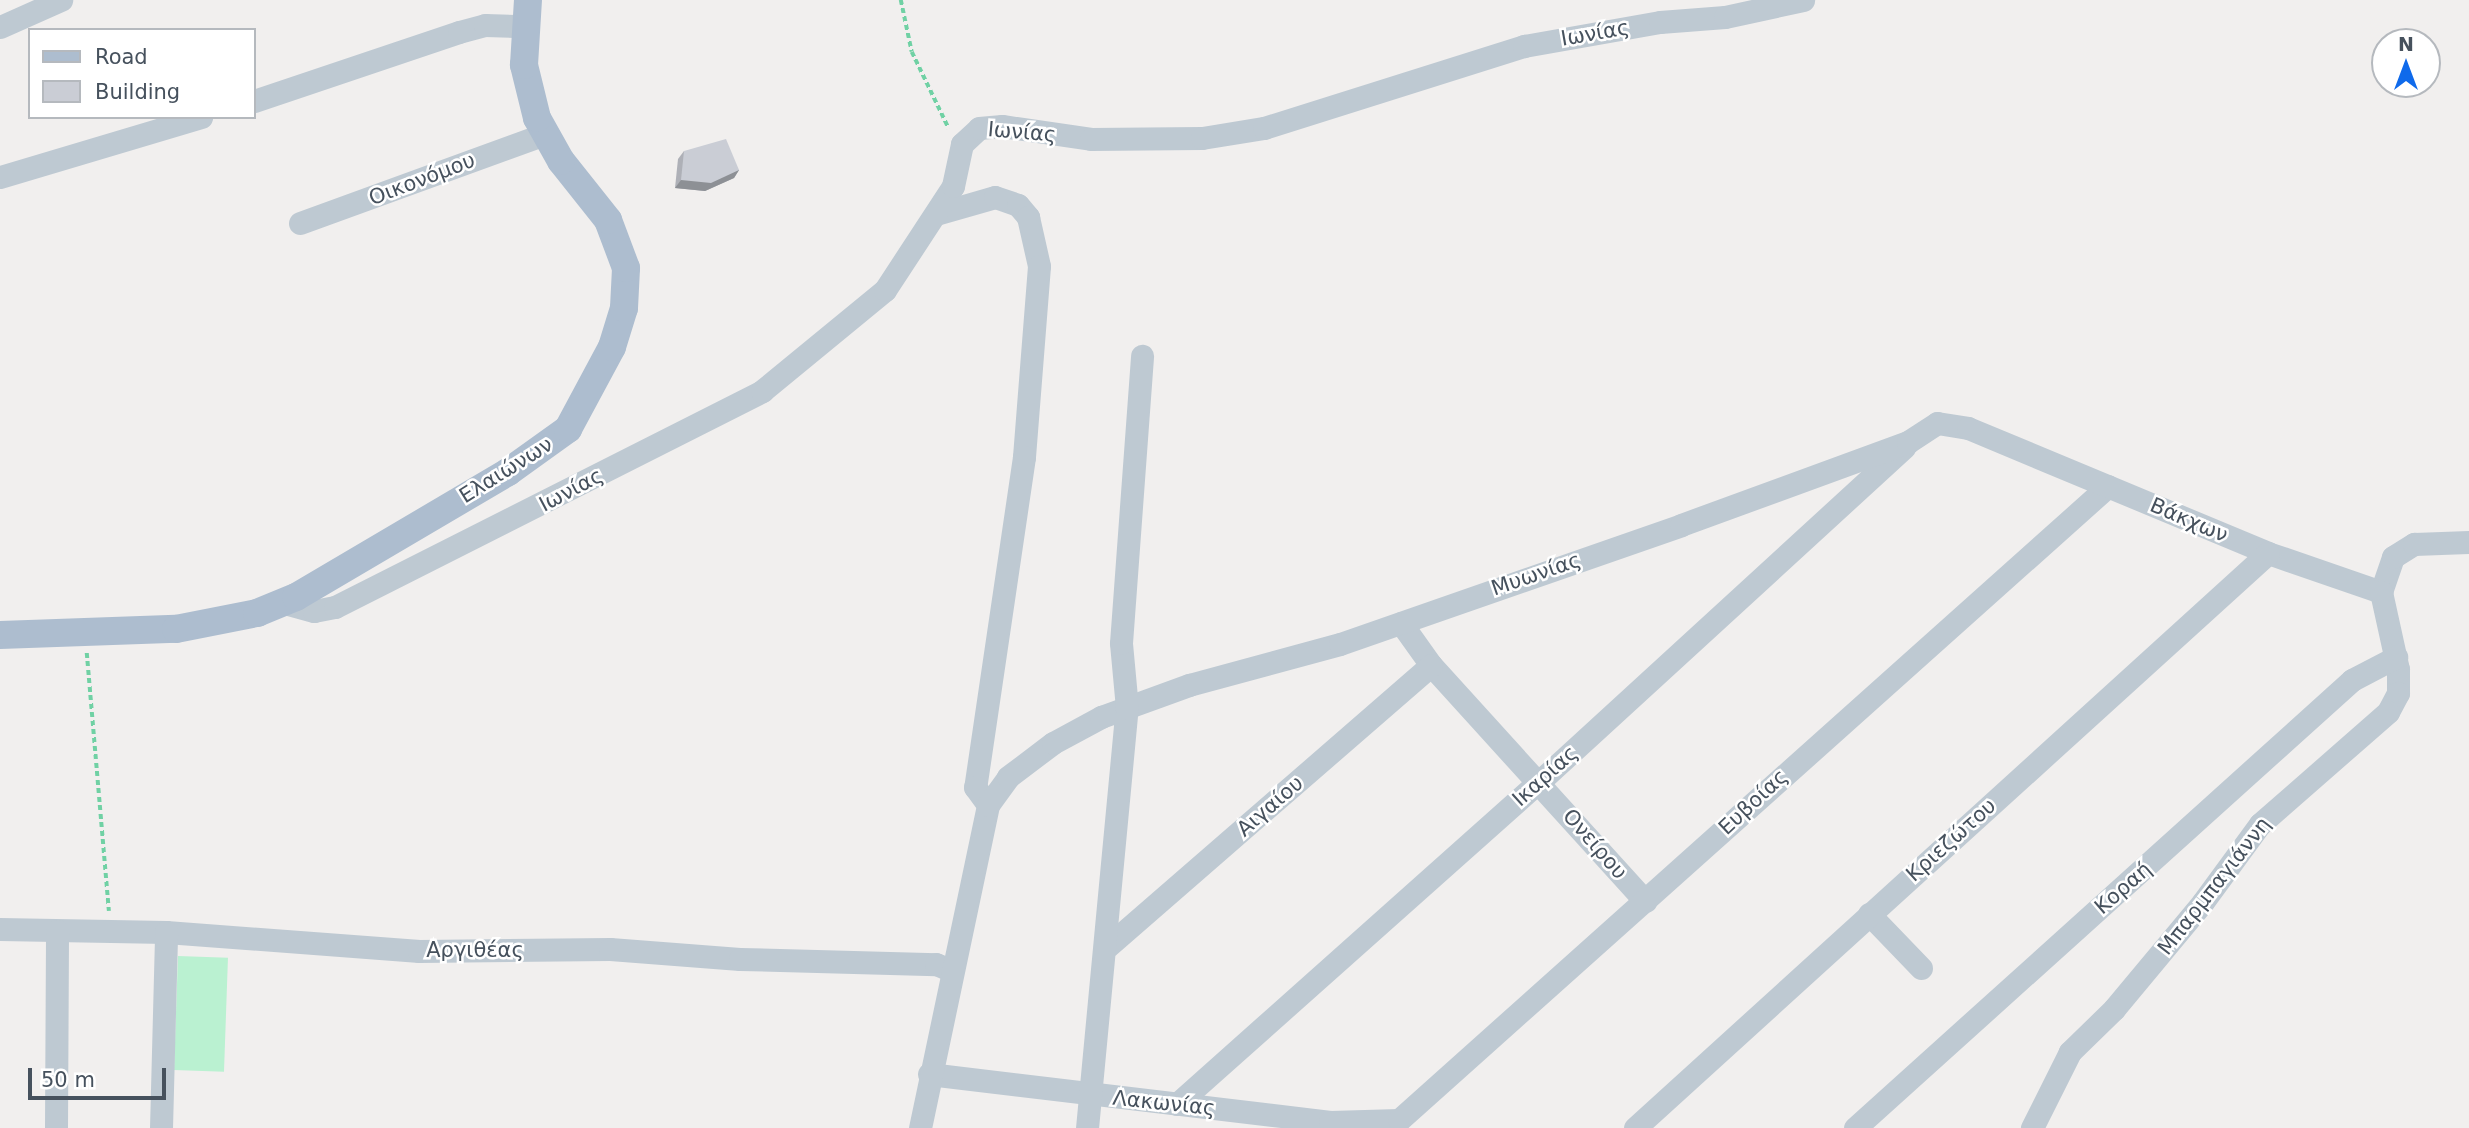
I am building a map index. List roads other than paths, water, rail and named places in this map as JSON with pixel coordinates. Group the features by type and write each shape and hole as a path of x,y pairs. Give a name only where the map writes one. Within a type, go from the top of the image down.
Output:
{"main road":[{"name":"Ελαιώνων","path":"0,635 85,634 200,626 284,603 535,454 568,429 585,404 618,330 626,268 608,220 544,134 528,89 526,13"}],"street":[{"path":"0,27 61,0"},
{"name":"Ιωνίας","path":"284,603 307,611 335,607 762,391 885,290 953,186 962,144 979,128 1002,126 1091,139 1227,134 1264,128 1524,46 1660,22 1725,17 1804,0"},
{"path":"256,100 459,32 526,13"},
{"path":"0,177 194,119"},
{"name":"Οικονόμου","path":"300,223 544,134"},
{"path":"920,1128 950,970 988,806 975,787 1024,457 1039,266 1028,217 1018,205 995,197 936,214"},
{"path":"1087,1128 1108,946 1127,708 1121,642 1142,356"},
{"name":"Μυωνίας","path":"988,806 1008,777 1053,743 1127,708 1189,685 1401,623 1908,442 1937,423"},
{"name":"Βάκχων","path":"1937,423 1968,428 2269,553 2381,592"},
{"name":"Ικαρίας","path":"1177,1104 1540,781 1908,442"},
{"name":"Ευβοίας","path":"1400,1124 2108,486"},
{"path":"2396,657 2381,592 2393,557 2414,544 2469,542"},
{"name":"Κριεζώτου","path":"1635,1128 2269,553"},
{"name":"Ονείρου","path":"1401,623 1431,665 1540,781 1645,901"},
{"name":"Κοραή","path":"1855,1128 2352,680 2396,657"},
{"name":"Μπαρμπαγιάννη","path":"2032,1128 2070,1052 2115,1009 2203,902 2260,824 2388,712 2398,693 2396,657"},
{"name":"Αιγαίου","path":"1108,946 1431,665"},
{"path":"1868,914 1921,968"},
{"name":"Αργιθέας","path":"0,929 109,929 419,951 611,949 740,959 936,964 950,970"},
{"path":"56,1128 57,931"},
{"path":"161,1128 166,932"},
{"name":"Λακωνίας","path":"929,1074 1330,1122 1400,1124"}]}
